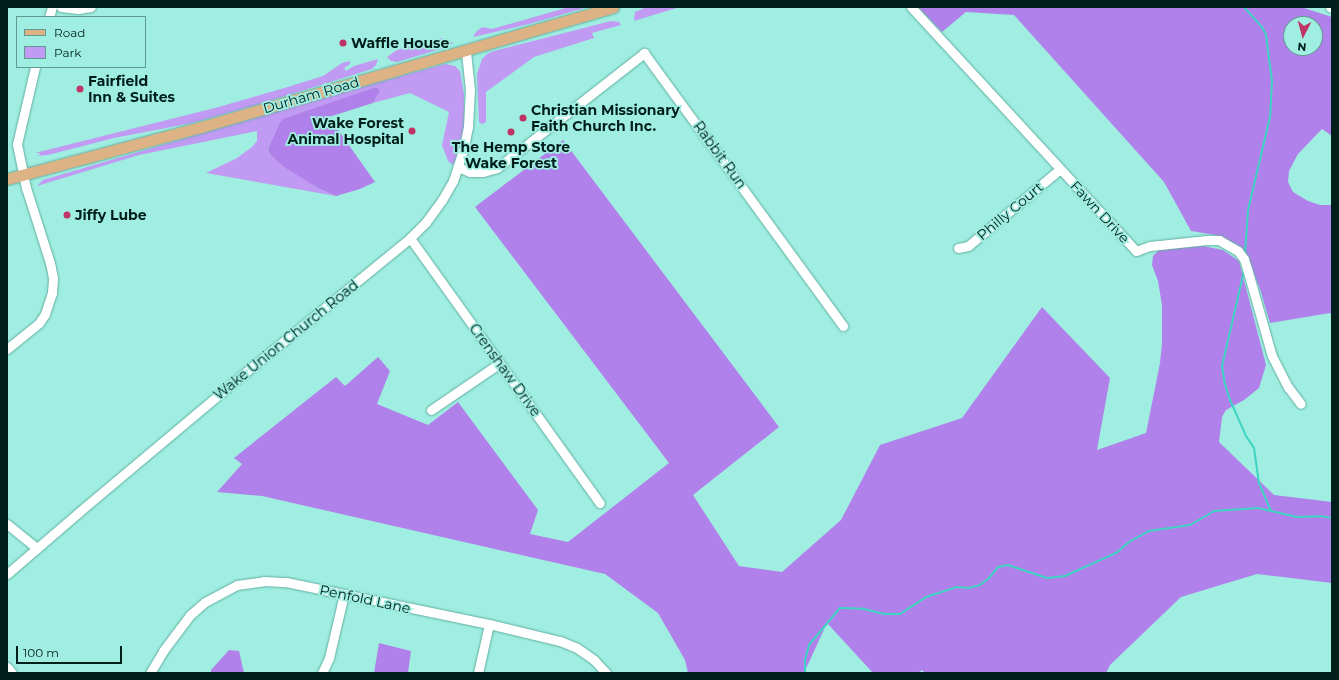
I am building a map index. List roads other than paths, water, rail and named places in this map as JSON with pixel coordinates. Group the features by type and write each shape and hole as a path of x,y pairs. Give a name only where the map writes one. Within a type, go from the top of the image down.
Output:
{"main road":[{"name":"Durham Road","path":"7,179 201,127 613,7"}],"street":[{"path":"61,7 78,9 90,7"},
{"name":"Fawn Drive","path":"911,7 1136,251 1150,246 1207,240 1219,240 1238,251 1244,259 1272,356 1288,387 1301,404"},
{"name":"Wake Union Church Road","path":"7,574 241,376 410,238 442,200 458,167 465,143 470,106 470,83 466,51"},
{"name":"Rabbit Run","path":"458,167 470,172 483,172 497,168 644,53 843,326"},
{"path":"7,348 39,323 45,314 52,294 53,278 50,263 23,175 17,144 36,68"},
{"name":"Philly Court","path":"958,248 968,246 1060,169"},
{"name":"Crenshaw Drive","path":"410,238 600,503"},
{"path":"432,410 500,363"},
{"path":"7,524 37,548"},
{"name":"Penfold Lane","path":"150,673 162,651 190,615 205,602 237,585 264,581 286,582 489,624 560,641 577,648 594,660 606,673"},
{"path":"322,673 329,658 344,594"},
{"path":"478,673 489,624"},
{"path":"7,667 12,673"}],"waterway":[{"path":"1244,7 1262,27 1266,35 1272,81 1270,117 1248,210 1245,254"},
{"path":"1244,271 1222,366 1225,384 1230,400 1246,436 1254,448 1259,483 1271,511"},
{"path":"805,673 805,660 809,645 840,608 864,609 884,614 900,614 926,597 956,587 969,588 980,585 989,578 998,567 1008,565 1047,578 1065,576 1116,553 1129,542 1149,531 1190,525 1214,511 1258,508 1296,517 1320,516 1332,518"}],"place":[{"name":"Waffle House","path":"343,43"},
{"name":"Fairfield Inn & Suites","path":"80,89"},
{"name":"Christian Missionary Faith Church Inc.","path":"523,118"},
{"name":"Wake Forest Animal Hospital","path":"412,131"},
{"name":"The Hemp Store Wake Forest","path":"511,132"},
{"name":"Jiffy Lube","path":"67,215"}]}
